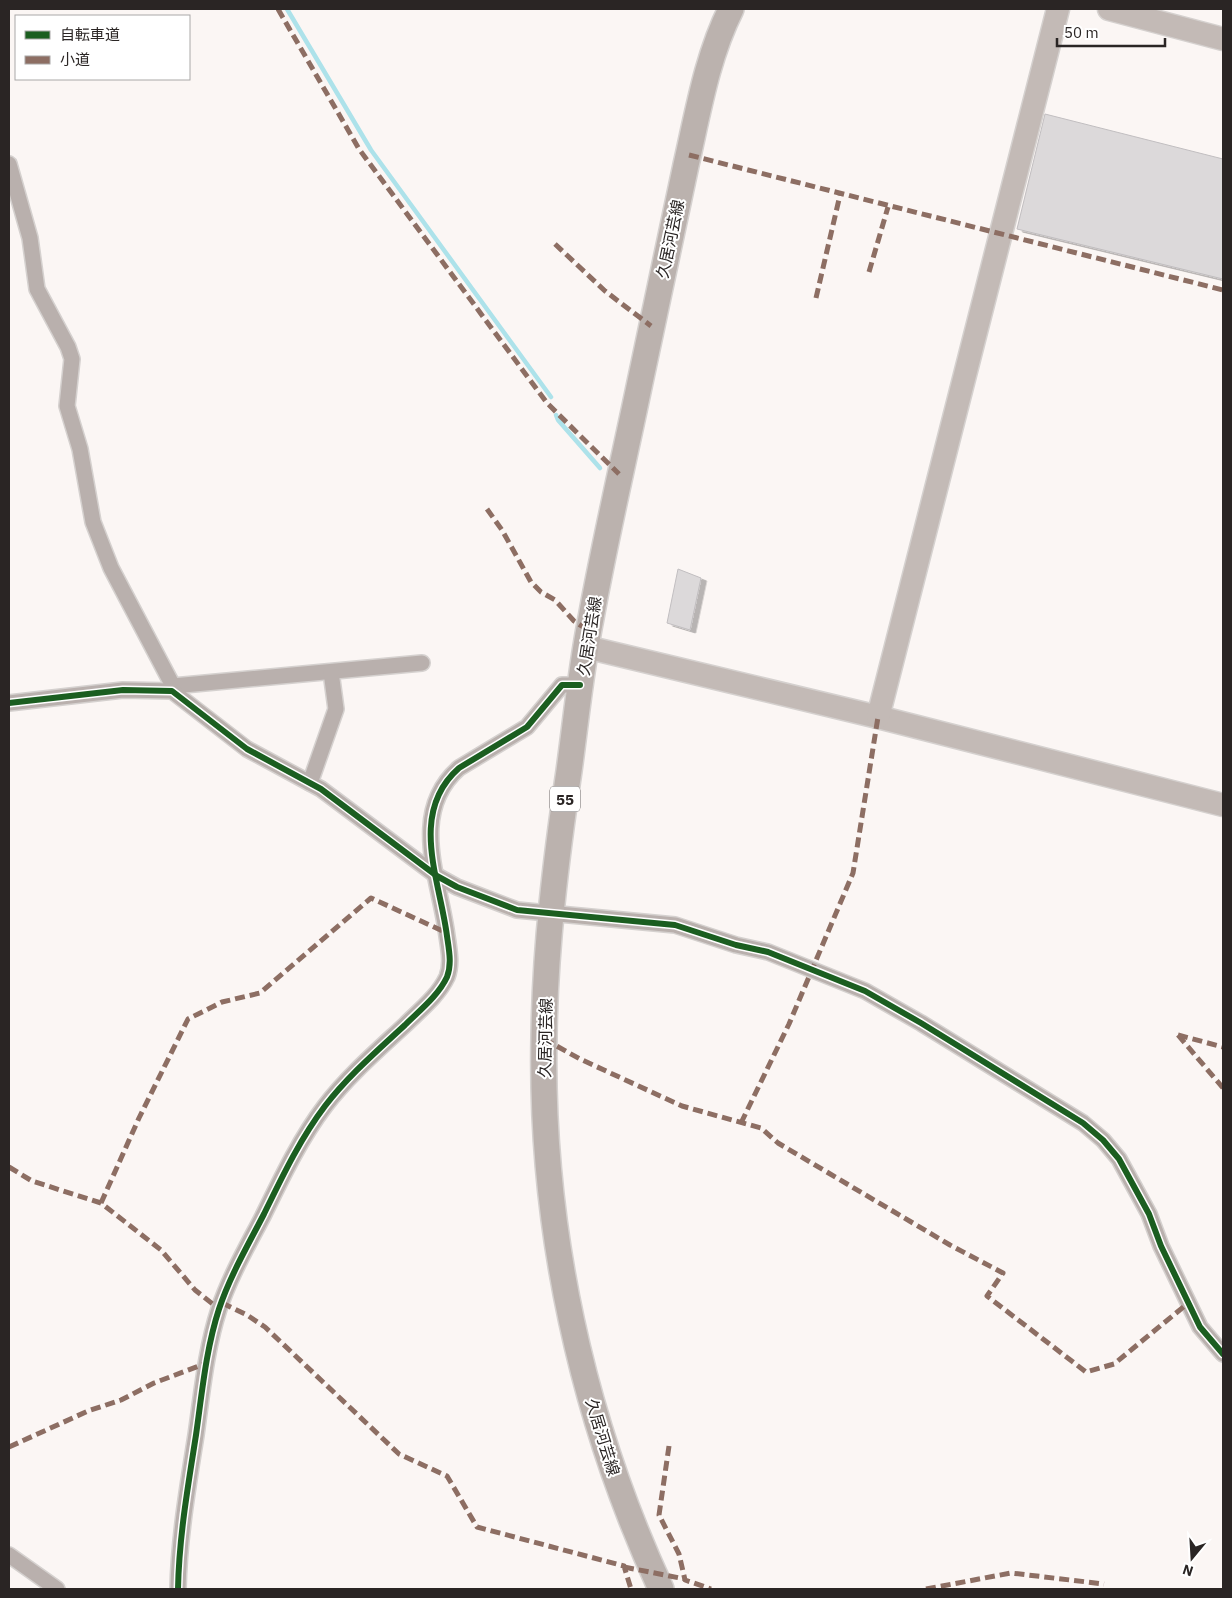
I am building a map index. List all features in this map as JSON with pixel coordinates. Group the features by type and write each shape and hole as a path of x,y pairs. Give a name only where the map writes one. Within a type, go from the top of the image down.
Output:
{"main road":[{"name":"久居河芸線","path":"661,1589 633,1528 610,1466 584,1376 562,1273 550,1181 545,1114 544,1039 550,912 586,647 619,474 703,85 731,9"}],"street":[{"path":"878,717 1058,9"},
{"path":"1109,9 1223,39"},
{"path":"9,164 30,238 36,290 68,347 72,359 67,406 80,450 93,522 111,568 173,689 247,750 310,783 437,876 457,887 517,910 675,925 736,946 768,952 864,991 1083,1123 1103,1140 1119,1159 1149,1214 1188,1304 1200,1326 1223,1354"},
{"path":"586,647 878,717 1223,805"},
{"path":"9,703 123,690 173,689 422,663"},
{"path":"310,783 336,709 332,672"},
{"path":"178,1589 182,1528 206,1363 219,1309 236,1267 301,1142 324,1107 352,1074 425,1006 446,978 450,960 449,949 437,876 431,856 431,824 439,794 450,776 478,755 527,727 562,686 580,685"},
{"path":"9,1555 57,1589"}],"building":[{"path":"1045,114 1223,159 1223,279 1017,229"},
{"path":"678,569 701,578 690,630 667,623"}],"waterway":[{"path":"287,9 371,150 551,397"},
{"path":"556,415 558,420 600,468"}],"marked path":[{"path":"278,9 359,149 547,403 619,474"},
{"path":"689,155 1223,290"},
{"path":"816,298 840,195"},
{"path":"869,272 888,207"},
{"path":"555,244 605,291 651,326"},
{"path":"487,509 502,530 531,582 541,592 555,600 574,621 588,630"},
{"path":"741,1123 789,1024 853,873 878,717"},
{"path":"101,1203 139,1118 188,1019 222,1002 260,993 371,898 447,933"},
{"path":"1178,1035 1223,1088"},
{"path":"1178,1035 1223,1047"},
{"path":"544,1039 580,1059 682,1106 761,1128 778,1143 950,1245 1003,1273 987,1296 1086,1372 1114,1364 1187,1304"},
{"path":"9,1167 32,1181 101,1203 161,1250 195,1290 219,1309"},
{"path":"222,1303 247,1315 265,1327 399,1454 447,1476 477,1527 624,1566 631,1589"},
{"path":"9,1447 88,1411 121,1400 154,1383 207,1363"},
{"path":"669,1446 659,1515 679,1554 685,1580 711,1589"},
{"path":"624,1567 685,1579"},
{"path":"926,1589 1011,1573 1104,1584"}],"cycle path":[{"path":"178,1589 184,1512 205,1371 219,1309 228,1285 292,1158 325,1106 353,1074 428,1002 447,977 450,962 449,952 431,848 431,826 435,805 444,786 459,768 527,727 562,685 580,685"},
{"path":"9,703 123,690 172,691 247,749 321,789 437,876 457,887 517,910 675,925 736,945 768,952 865,991 921,1023 1083,1123 1103,1140 1119,1159 1149,1214 1161,1246 1200,1327 1223,1354"}]}
